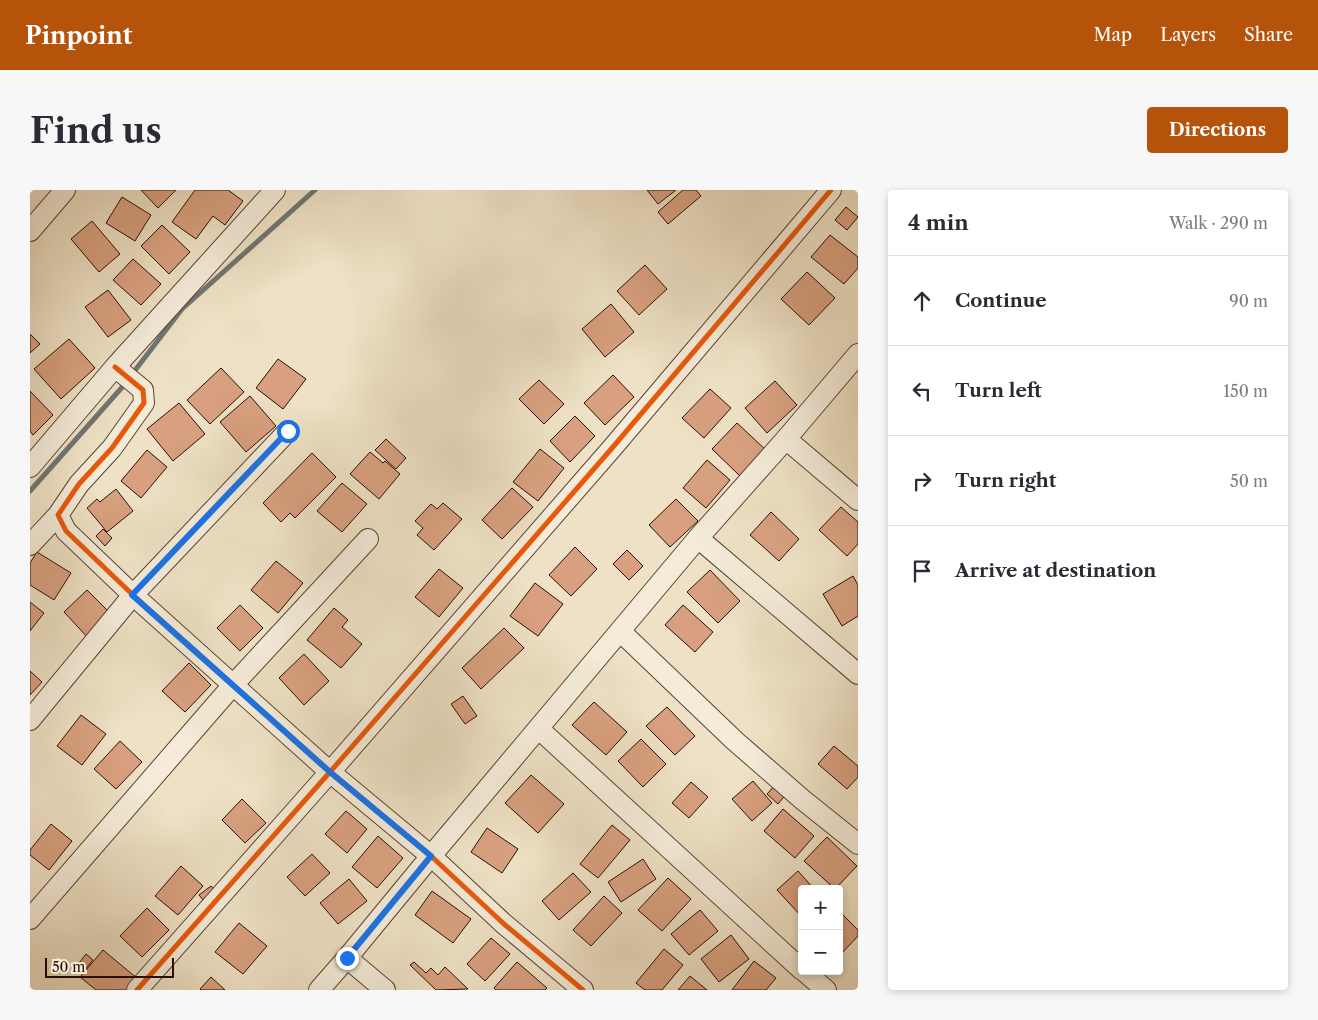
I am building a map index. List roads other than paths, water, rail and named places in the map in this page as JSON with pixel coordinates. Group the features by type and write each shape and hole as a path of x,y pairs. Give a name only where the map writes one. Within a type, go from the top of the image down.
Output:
{"street":[{"path":"30,231 65,190"},
{"path":"30,467 115,367 275,190"},
{"path":"137,990 613,447 831,190"},
{"path":"319,990 698,538 858,354"},
{"path":"30,545 58,515 78,484 112,448 144,404 143,390 115,367"},
{"path":"30,720 132,595 288,431"},
{"path":"786,439 858,500"},
{"path":"58,515 66,531 132,595 330,772 431,856 504,924 583,990"},
{"path":"698,538 858,674"},
{"path":"30,919 233,685 368,539"},
{"path":"620,631 735,741 803,800 858,844"},
{"path":"539,729 798,965"},
{"path":"347,958 384,990"},
{"path":"809,975 826,990"}],"waterway":[{"path":"136,369 182,309 315,190"},
{"path":"30,491 125,384"}]}
